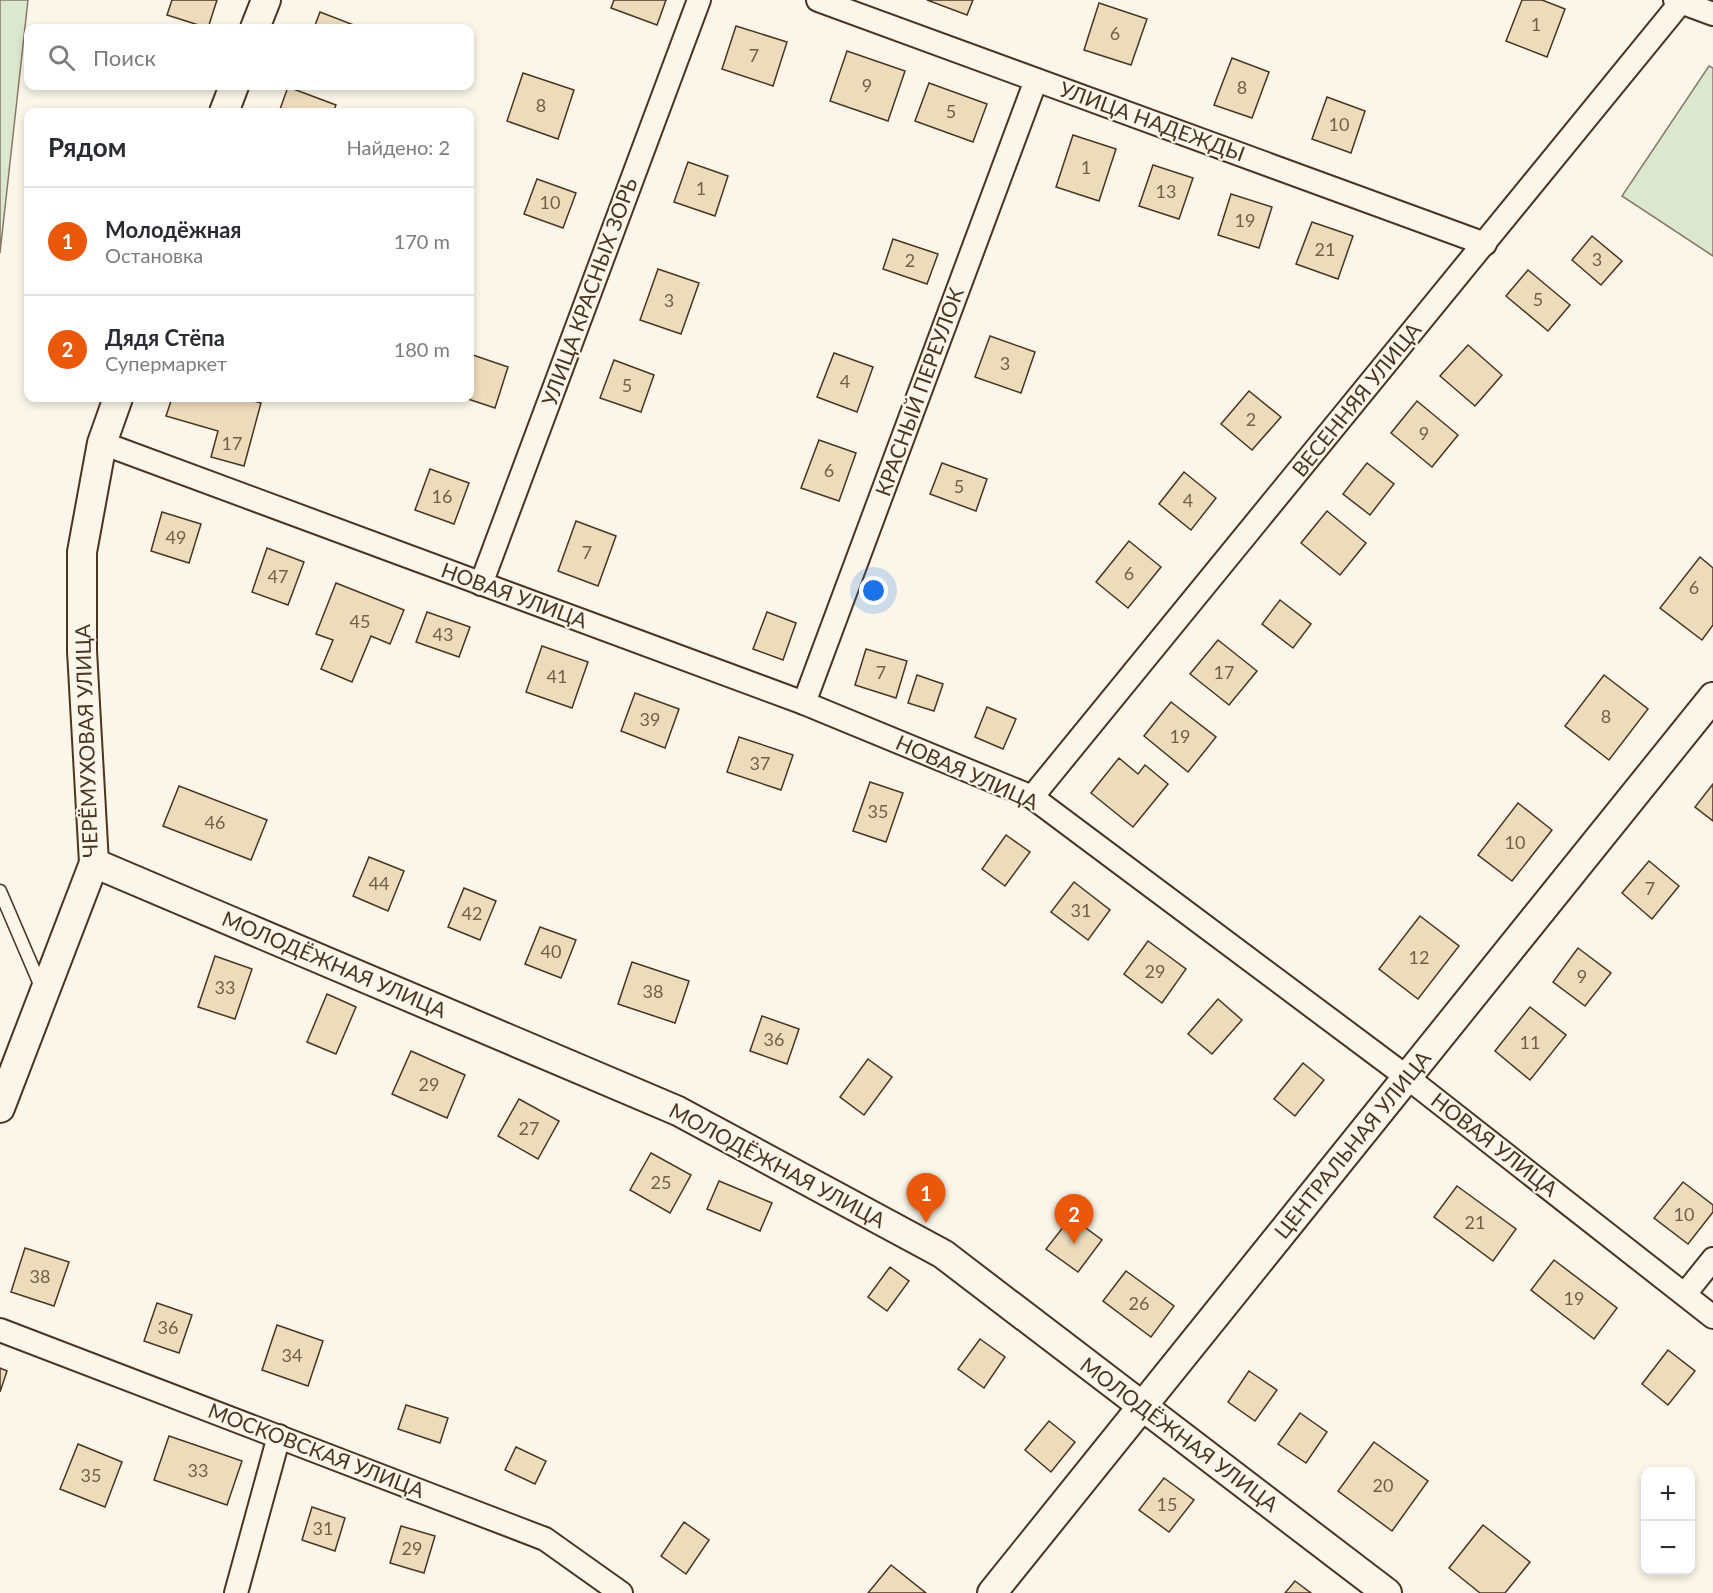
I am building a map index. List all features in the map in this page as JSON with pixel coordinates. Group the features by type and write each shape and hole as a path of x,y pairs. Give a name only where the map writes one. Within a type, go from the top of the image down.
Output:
{"street":[{"path":"257,24 266,0"},
{"name":"УЛИЦА КРАСНЫХ ЗОРЬ","path":"482,584 699,0"},
{"name":"УЛИЦА НАДЕЖДЫ","path":"818,0 1485,244"},
{"path":"1678,1 1713,14"},
{"name":"ВЕСЕННЯЯ УЛИЦА","path":"1032,797 1485,244 1678,1"},
{"name":"КРАСНЫЙ ПЕРЕУЛОК","path":"804,704 1036,80"},
{"path":"226,108 232,90"},
{"name":"ЧЕРЁМУХОВАЯ УЛИЦА","path":"0,1108 94,863 82,651 82,552 102,443 117,402"},
{"name":"НОВАЯ УЛИЦА","path":"102,443 804,704 1032,797 1408,1078 1713,1317"},
{"name":"ЦЕНТРАЛЬНАЯ УЛИЦА","path":"992,1593 1713,697"},
{"name":"МОЛОДЁЖНАЯ УЛИЦА","path":"94,863 678,1111 943,1254 1387,1593"},
{"path":"1685,1294 1713,1259"},
{"name":"МОСКОВСКАЯ УЛИЦА","path":"0,1330 545,1539 621,1593"},
{"path":"236,1593 279,1436"}],"lane":[{"path":"0,891 44,993"}],"green space":[{"path":"0,0 28,0 24,24 0,253"},
{"path":"1709,66 1713,68 1713,256 1622,196"}],"building":[{"path":"172,0 217,0 209,24 195,24 167,15"},
{"path":"614,0 666,0 657,25 611,8"},
{"path":"927,0 973,0 967,15"},
{"path":"1522,0 1542,0 1565,9 1547,57 1506,41"},
{"path":"1099,3 1147,19 1131,65 1084,50"},
{"path":"320,12 351,24 316,24"},
{"path":"736,26 787,42 773,86 722,69"},
{"path":"847,51 905,71 888,121 830,101"},
{"path":"1232,58 1269,72 1252,118 1214,105"},
{"path":"523,73 574,90 558,139 507,121"},
{"path":"929,83 987,104 973,142 915,121"},
{"path":"287,90 296,90 336,105 335,108 280,108"},
{"path":"1327,97 1365,111 1351,153 1312,139"},
{"path":"1073,135 1116,149 1099,201 1056,187"},
{"path":"688,162 728,176 715,216 674,202"},
{"path":"1153,165 1193,178 1179,219 1139,206"},
{"path":"537,179 576,193 563,228 524,214"},
{"path":"1231,194 1272,207 1259,248 1218,235"},
{"path":"1312,222 1353,236 1338,279 1296,264"},
{"path":"1592,236 1622,261 1601,285 1572,260"},
{"path":"893,239 938,254 927,284 883,269"},
{"path":"658,269 699,283 681,334 640,320"},
{"path":"1528,270 1570,305 1548,331 1506,296"},
{"path":"990,336 1035,352 1021,393 975,377"},
{"path":"1468,345 1502,375 1475,406 1440,376"},
{"path":"834,353 873,367 857,412 817,397"},
{"path":"474,355 508,367 495,408 474,401"},
{"path":"614,360 654,375 641,412 600,398"},
{"path":"1249,391 1281,417 1252,450 1221,424"},
{"path":"1417,401 1458,435 1432,467 1391,433"},
{"path":"171,402 261,403 244,466 211,457 218,431 166,416"},
{"path":"819,440 856,453 839,501 801,488"},
{"path":"942,463 987,479 976,511 930,494"},
{"path":"1367,463 1394,484 1370,515 1343,494"},
{"path":"430,469 469,483 454,524 415,510"},
{"path":"1184,472 1216,498 1191,530 1159,504"},
{"path":"1327,511 1366,543 1340,575 1301,543"},
{"path":"162,512 201,524 189,563 151,551"},
{"path":"576,521 616,536 598,586 558,571"},
{"path":"1129,541 1161,567 1128,608 1096,582"},
{"path":"267,548 304,562 288,605 252,592"},
{"path":"1700,557 1713,568 1713,625 1702,640 1660,608"},
{"path":"336,583 404,610 390,644 371,636 352,682 321,669 333,640 316,634"},
{"path":"1280,600 1311,624 1293,648 1262,624"},
{"path":"427,612 470,627 459,657 416,642"},
{"path":"767,612 796,623 783,660 753,649"},
{"path":"1218,640 1257,671 1229,705 1190,674"},
{"path":"542,646 588,662 572,708 526,692"},
{"path":"866,649 907,661 896,698 855,685"},
{"path":"917,675 943,684 934,711 908,703"},
{"path":"1604,675 1648,709 1609,760 1565,726"},
{"path":"635,693 679,709 665,748 621,731"},
{"path":"1171,702 1216,737 1188,772 1144,736"},
{"path":"987,707 1016,719 1003,749 975,737"},
{"path":"739,737 793,755 781,790 727,772"},
{"path":"1119,758 1138,774 1145,765 1168,784 1133,827 1091,793"},
{"path":"870,782 903,793 886,842 853,831"},
{"path":"1713,784 1713,821 1695,807"},
{"path":"179,786 267,820 251,860 163,826"},
{"path":"1518,803 1552,830 1512,881 1478,855"},
{"path":"1006,835 1030,852 1005,886 982,869"},
{"path":"369,857 404,871 388,911 353,896"},
{"path":"1649,861 1679,886 1652,919 1622,893"},
{"path":"1074,882 1110,910 1088,940 1051,912"},
{"path":"464,888 496,901 480,940 448,927"},
{"path":"1420,916 1459,946 1418,999 1379,969"},
{"path":"540,927 576,940 561,978 525,964"},
{"path":"1148,941 1186,969 1162,1003 1124,974"},
{"path":"1578,948 1611,973 1585,1006 1553,982"},
{"path":"215,956 252,969 235,1019 198,1007"},
{"path":"632,962 689,981 675,1023 618,1004"},
{"path":"327,994 356,1007 336,1054 307,1042"},
{"path":"1218,999 1242,1020 1212,1054 1188,1034"},
{"path":"1530,1007 1566,1035 1530,1080 1495,1051"},
{"path":"762,1016 799,1029 787,1064 750,1051"},
{"path":"411,1051 465,1075 447,1118 392,1094"},
{"path":"868,1059 892,1077 864,1115 840,1097"},
{"path":"1303,1063 1324,1080 1295,1116 1274,1099"},
{"path":"519,1099 559,1121 538,1159 498,1136"},
{"path":"651,1153 691,1175 670,1213 630,1190"},
{"path":"719,1181 772,1203 760,1231 707,1209"},
{"path":"1683,1182 1713,1205 1713,1212 1688,1244 1654,1218"},
{"path":"1457,1186 1516,1229 1493,1261 1434,1217"},
{"path":"1071,1217 1102,1240 1078,1272 1046,1249"},
{"path":"25,1248 69,1262 54,1306 11,1292"},
{"path":"1554,1260 1617,1308 1594,1339 1531,1290"},
{"path":"890,1267 909,1281 887,1311 868,1297"},
{"path":"1126,1271 1174,1306 1151,1337 1103,1301"},
{"path":"157,1303 192,1315 179,1353 144,1341"},
{"path":"277,1325 323,1341 308,1386 262,1370"},
{"path":"980,1339 1005,1357 984,1388 958,1369"},
{"path":"1668,1350 1695,1371 1668,1405 1642,1384"},
{"path":"0,1368 7,1371 0,1392"},
{"path":"1249,1371 1277,1390 1255,1421 1228,1402"},
{"path":"406,1405 448,1418 440,1443 398,1429"},
{"path":"1300,1413 1327,1432 1306,1463 1278,1444"},
{"path":"1049,1421 1075,1442 1051,1472 1025,1450"},
{"path":"169,1436 242,1461 227,1505 154,1480"},
{"path":"1374,1442 1428,1481 1392,1531 1338,1491"},
{"path":"78,1444 122,1462 105,1507 60,1489"},
{"path":"516,1447 546,1461 535,1484 505,1470"},
{"path":"1164,1478 1194,1500 1169,1532 1139,1510"},
{"path":"312,1507 345,1518 335,1551 302,1540"},
{"path":"684,1522 709,1540 686,1574 661,1556"},
{"path":"1483,1525 1530,1562 1505,1593 1480,1593 1449,1568"},
{"path":"401,1526 435,1536 424,1573 390,1563"},
{"path":"891,1565 926,1593 868,1593"},
{"path":"1295,1581 1311,1593 1285,1593"}],"place":[{"name":"Молодёжная","path":"926,1223"},
{"name":"Дядя Стёпа","path":"1074,1244"}]}
